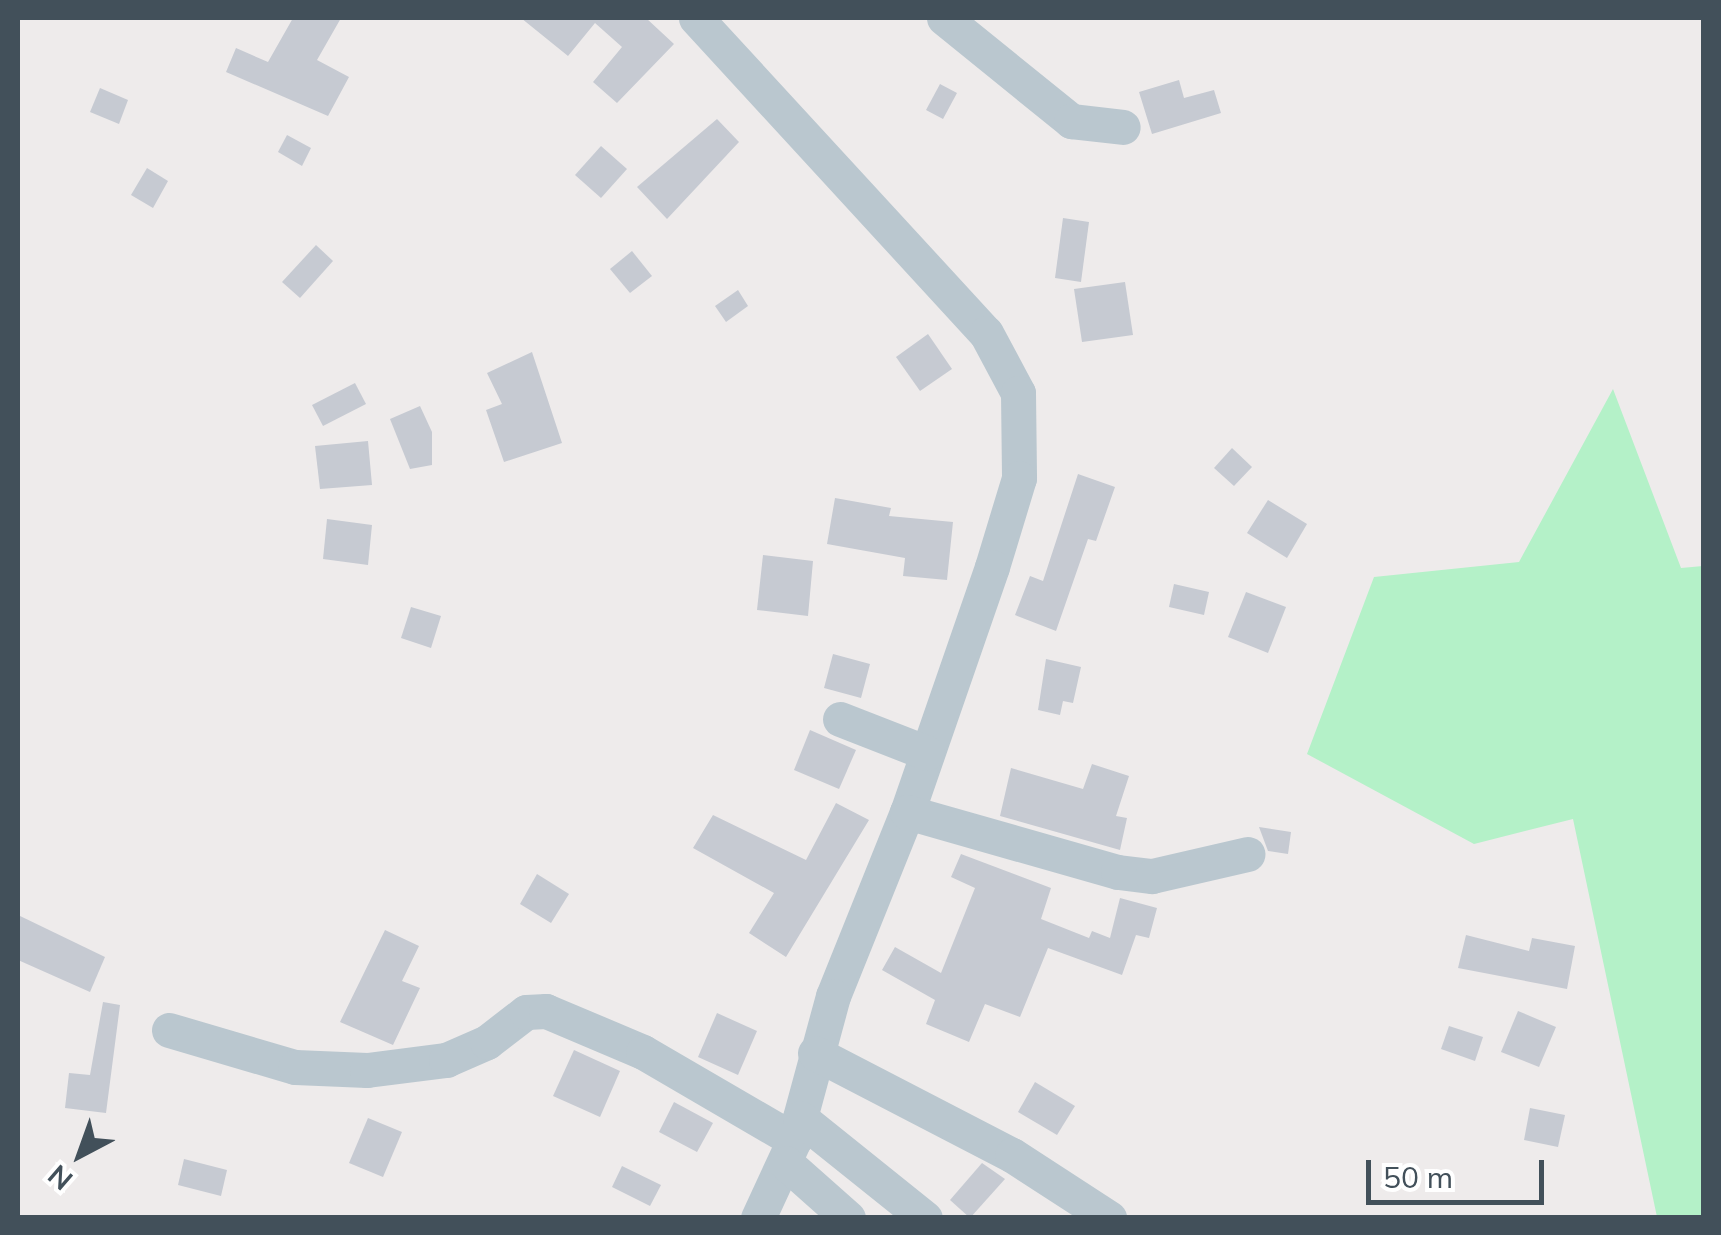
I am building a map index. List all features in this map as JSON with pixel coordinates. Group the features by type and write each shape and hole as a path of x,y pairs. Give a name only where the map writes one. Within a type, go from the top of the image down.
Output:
{"street":[{"path":"696,18 986,333 1018,393 1020,478 907,812 815,1053 794,1140 758,1218"},
{"path":"944,18 1071,121 1123,126"},
{"path":"840,720 927,753"},
{"path":"907,812 1118,872 1152,876 1247,854"},
{"path":"170,1030 296,1068 367,1070 446,1060 487,1042 526,1012 546,1010 643,1052 924,1218"},
{"path":"815,1053 1012,1155 1109,1218"},
{"path":"794,1140 848,1218"}],"green space":[{"path":"1613,389 1681,568 1703,566 1703,1217 1657,1217 1573,819 1474,844 1307,754 1374,577 1519,562"}],"building":[{"path":"293,18 341,18 317,60 349,77 328,116 226,72 236,48 268,62"},
{"path":"521,18 646,18 674,44 617,103 593,82 622,47 595,23 568,56"},
{"path":"1179,80 1184,98 1214,90 1221,113 1152,134 1139,92"},
{"path":"940,84 957,93 943,119 926,110"},
{"path":"100,88 128,100 119,124 90,112"},
{"path":"717,119 739,142 667,219 637,187"},
{"path":"287,135 311,148 302,166 278,152"},
{"path":"601,146 627,169 601,198 575,175"},
{"path":"147,168 168,181 153,208 131,195"},
{"path":"1063,218 1089,222 1081,282 1055,278"},
{"path":"316,245 333,261 300,298 282,282"},
{"path":"632,251 652,276 630,293 610,269"},
{"path":"1125,282 1133,335 1082,342 1074,289"},
{"path":"738,290 748,306 726,322 715,306"},
{"path":"928,334 952,369 920,391 896,357"},
{"path":"532,352 562,443 504,462 486,410 502,404 487,373"},
{"path":"355,383 366,404 323,426 312,405"},
{"path":"420,406 432,432 432,465 410,469 390,419"},
{"path":"368,441 372,485 320,489 315,446"},
{"path":"1232,448 1252,467 1234,486 1214,468"},
{"path":"1078,474 1115,487 1096,541 1088,539 1056,631 1015,615 1030,576 1043,581"},
{"path":"835,498 891,508 889,516 953,522 947,580 903,576 905,558 827,544"},
{"path":"1268,500 1307,524 1287,558 1247,533"},
{"path":"327,519 372,525 368,565 323,559"},
{"path":"763,555 813,561 808,616 757,610"},
{"path":"1174,584 1209,592 1204,615 1169,607"},
{"path":"1246,592 1286,607 1268,653 1228,637"},
{"path":"411,607 441,616 431,648 401,638"},
{"path":"833,654 870,664 861,698 824,688"},
{"path":"1046,659 1081,667 1073,703 1063,701 1060,715 1038,710"},
{"path":"810,730 856,750 839,789 794,770"},
{"path":"1092,764 1129,776 1116,816 1127,818 1120,850 1000,816 1011,768 1083,789"},
{"path":"836,803 869,820 786,957 749,933 774,893 693,848 713,815 806,860"},
{"path":"1259,827 1291,832 1288,854 1268,851"},
{"path":"961,854 1051,888 1041,919 1089,938 1092,931 1110,938 1120,898 1157,908 1149,938 1136,935 1122,975 1048,948 1020,1017 985,1004 969,1042 926,1024 935,1000 882,970 895,947 941,973 975,888 951,877"},
{"path":"537,874 569,894 551,923 520,904"},
{"path":"18,915 105,957 90,992 18,960"},
{"path":"385,930 419,946 402,981 420,988 393,1045 340,1022"},
{"path":"1466,935 1529,951 1532,938 1575,946 1567,989 1458,968"},
{"path":"103,1002 120,1005 106,1113 65,1108 69,1073 90,1075"},
{"path":"1518,1011 1556,1027 1539,1067 1501,1052"},
{"path":"717,1013 757,1031 738,1075 698,1057"},
{"path":"1449,1026 1483,1037 1475,1061 1441,1049"},
{"path":"574,1050 620,1071 600,1117 553,1096"},
{"path":"1035,1082 1075,1106 1057,1135 1018,1112"},
{"path":"674,1102 713,1123 697,1152 659,1132"},
{"path":"1530,1108 1565,1115 1558,1147 1524,1140"},
{"path":"368,1118 402,1132 383,1177 349,1163"},
{"path":"184,1159 227,1170 221,1196 178,1185"},
{"path":"982,1163 1005,1179 970,1218 950,1200"},
{"path":"622,1166 661,1185 650,1206 612,1187"}]}
